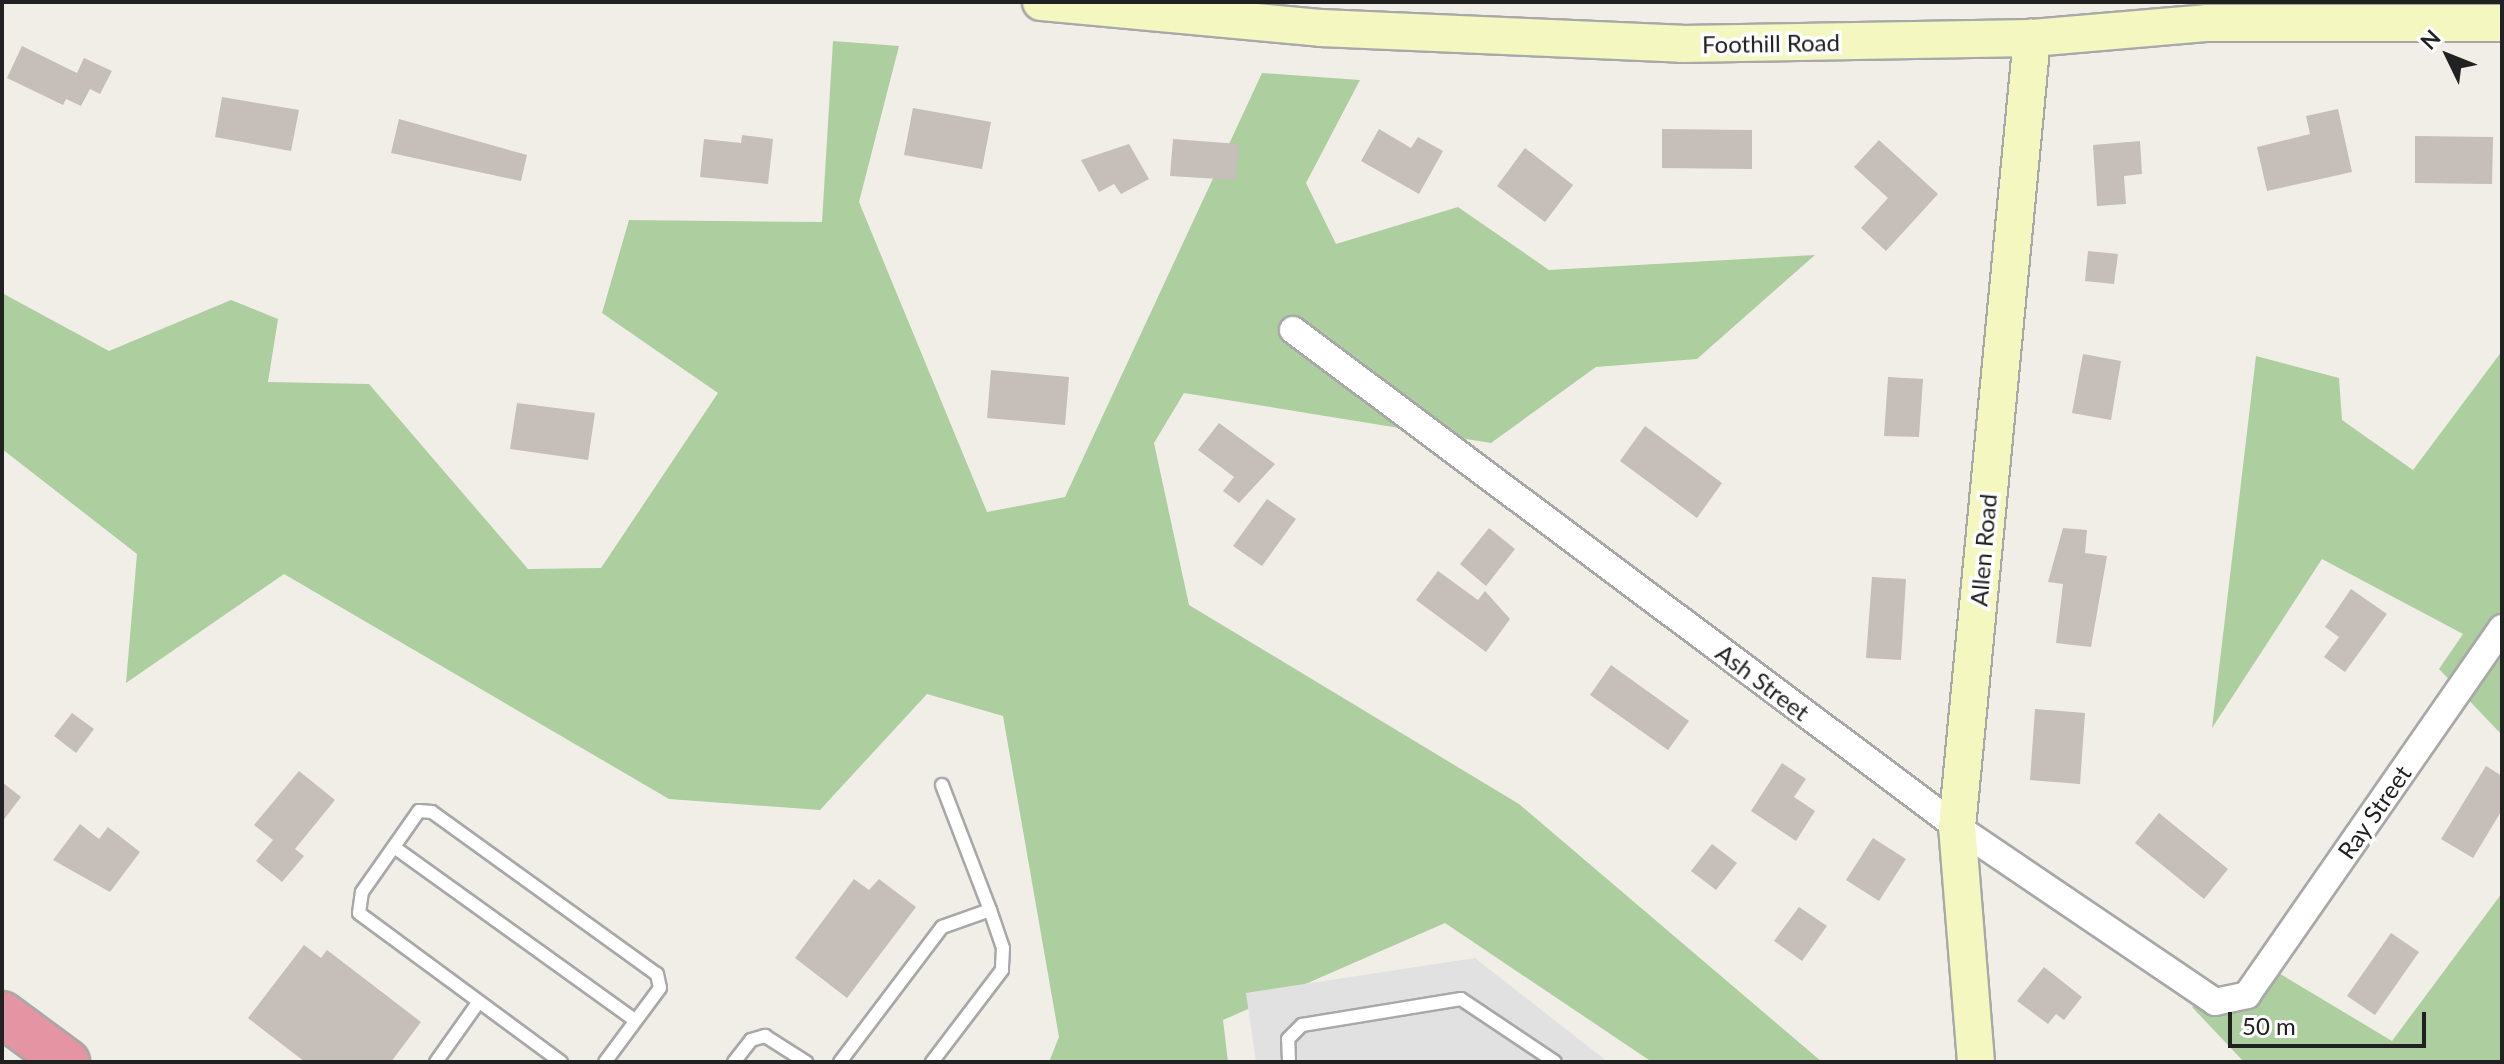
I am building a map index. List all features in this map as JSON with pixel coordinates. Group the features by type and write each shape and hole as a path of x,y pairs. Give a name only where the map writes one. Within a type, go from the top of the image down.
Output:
{"highway":[{"path":"2,1014 67,1062"}],"street":[{"name":"Foothill Road","path":"1041,2 1321,28 1682,44 2032,38 2138,26 2354,11 2502,23"},
{"name":"Allen Road","path":"1976,1062 1957,827 2032,38"},
{"name":"Ash Street","path":"1293,330 1957,827 2188,988 2215,1002 2247,995"},
{"name":"Ray Street","path":"2247,995 2502,628"}],"lane":[{"path":"932,1062 1002,970 1003,948 942,785"},
{"path":"561,1062 359,913 359,899 415,815 428,810 642,962 661,984 605,1062"},
{"path":"394,847 635,1020"},
{"path":"840,1062 942,927 990,910"},
{"path":"1289,1062 1288,1039 1302,1025 1461,999 1555,1062"},
{"path":"436,1062 478,1003"},
{"path":"734,1062 751,1040 765,1036 806,1062"}],"green space":[{"path":"833,41 899,46 859,202 987,512 1065,497 1262,73 1360,80 1306,183 1336,244 1458,207 1549,270 1815,255 1697,359 1596,367 1491,443 1184,393 1154,443 1189,605 1519,804 1822,1062 1652,1062 1445,923 1223,1020 1228,1062 1049,1062 1059,1037 1003,716 927,694 820,810 669,799 284,574 126,683 137,554 2,449 2,293 109,351 231,300 278,319 268,382 369,384 528,569 601,568 718,393 602,313 629,220 822,222"},
{"path":"2502,351 2502,735 2439,669 2463,634 2322,559 2212,728 2256,356 2339,378 2342,420 2413,470"},
{"path":"2502,893 2502,1062 2244,1062 2192,1007 2277,972 2392,1041"}],"shaded area":[{"path":"1475,958 1608,1062 1256,1062 1246,993"}],"building":[{"path":"22,46 77,73 84,58 112,71 100,94 90,89 81,106 66,99 63,105 7,78"},
{"path":"222,97 299,110 291,151 215,137"},
{"path":"913,108 991,122 982,169 904,155"},
{"path":"2338,109 2352,172 2267,191 2257,147 2310,134 2306,116"},
{"path":"399,119 527,155 521,181 391,153"},
{"path":"1379,129 1411,148 1418,137 1443,151 1419,194 1361,161"},
{"path":"1662,129 1752,130 1752,169 1662,168"},
{"path":"742,135 773,139 768,184 700,177 704,139 741,143"},
{"path":"2415,136 2493,137 2492,184 2415,183"},
{"path":"1173,139 1239,144 1236,180 1170,176"},
{"path":"1879,140 1938,194 1886,251 1861,228 1888,198 1854,167"},
{"path":"2140,141 2142,174 2124,176 2126,204 2097,206 2093,145"},
{"path":"1129,144 1149,179 1121,194 1114,184 1099,192 1081,160"},
{"path":"1525,148 1573,185 1545,222 1497,186"},
{"path":"2088,251 2118,254 2114,284 2085,281"},
{"path":"2083,354 2121,361 2111,420 2072,413"},
{"path":"991,370 1069,377 1065,425 987,418"},
{"path":"1888,377 1923,379 1919,437 1884,436"},
{"path":"517,403 595,413 588,460 510,449"},
{"path":"1219,423 1275,464 1239,503 1223,491 1234,477 1198,450"},
{"path":"1645,426 1722,483 1697,518 1620,461"},
{"path":"1267,499 1296,519 1262,566 1233,546"},
{"path":"1489,528 1515,549 1486,586 1460,564"},
{"path":"2063,528 2087,530 2085,553 2107,556 2091,647 2056,643 2063,584 2048,582"},
{"path":"1438,571 1478,600 1485,591 1510,619 1486,652 1416,600"},
{"path":"1872,577 1906,579 1901,660 1866,658"},
{"path":"2351,589 2387,614 2345,672 2324,657 2339,637 2325,627"},
{"path":"1611,665 1689,721 1668,750 1590,695"},
{"path":"2035,709 2085,713 2080,784 2030,780"},
{"path":"72,713 94,729 76,753 54,736"},
{"path":"1782,763 1806,779 1794,797 1815,811 1796,841 1751,811"},
{"path":"2486,766 2502,776 2502,810 2473,858 2441,839"},
{"path":"299,771 335,800 295,849 304,856 282,882 256,861 273,840 254,825"},
{"path":"2,782 21,797 2,822"},
{"path":"2159,813 2228,869 2204,899 2135,843"},
{"path":"80,824 99,839 108,827 140,852 110,892 53,860"},
{"path":"1873,838 1906,859 1879,901 1846,880"},
{"path":"1712,844 1737,863 1716,890 1691,871"},
{"path":"854,879 869,890 879,879 916,907 847,998 795,958"},
{"path":"1799,907 1827,926 1802,961 1774,941"},
{"path":"2391,933 2419,952 2375,1015 2347,996"},
{"path":"304,945 321,958 327,950 421,1022 391,1062 305,1062 248,1018"},
{"path":"2044,967 2082,997 2064,1020 2056,1014 2048,1024 2017,1001"}]}
